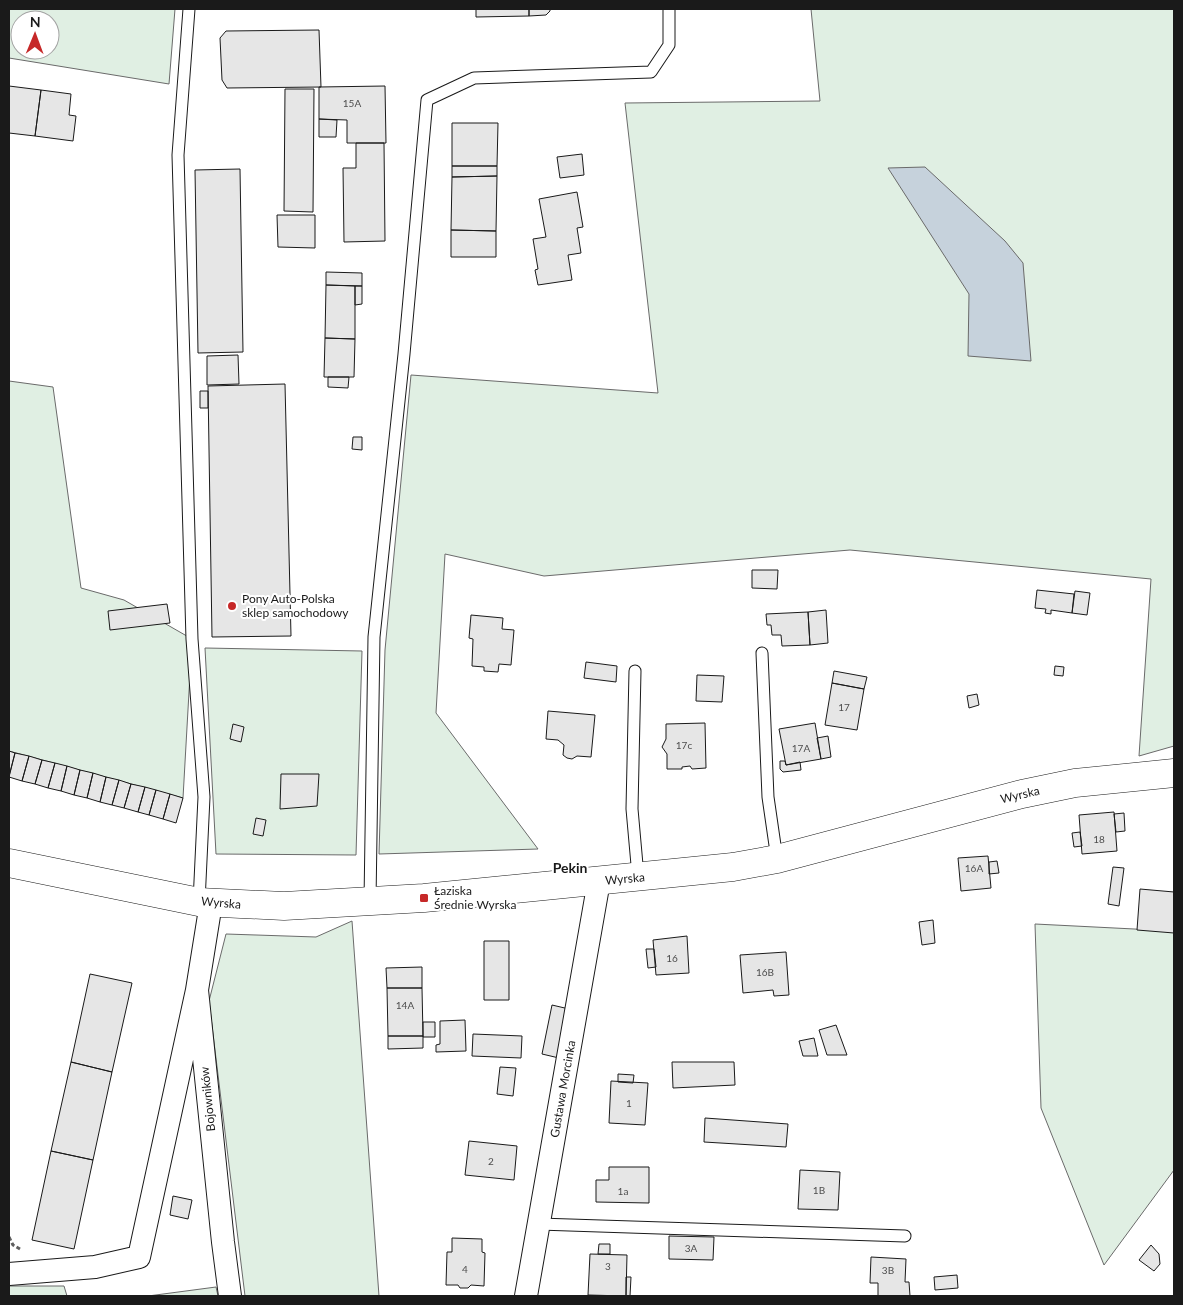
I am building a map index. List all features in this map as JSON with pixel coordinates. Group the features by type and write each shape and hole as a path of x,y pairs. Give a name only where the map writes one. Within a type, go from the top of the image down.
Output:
{"street":[{"name":"Wyrska","path":"9,863 205,902 284,906 370,901 638,878 733,867 777,859 1022,794 1076,783 1174,773"},
{"name":"Gustawa Morcinka","path":"526,1296 599,881"},
{"name":"Bojowników","path":"205,902 196,990 230,1296"},
{"path":"9,1274 95,1267 139,1257 196,990"}],"lane":[{"path":"189,9 178,155 192,639 204,797 205,902"},
{"path":"370,901 374,637 405,344 428,100 474,78 651,72 669,45 669,9"},
{"path":"762,652 768,797 777,859"},
{"path":"635,671 632,809 638,878"},
{"path":"539,1224 905,1236"}],"green space":[{"path":"9,9 175,9 169,84 21,60 60,60 60,10 10,10 10,58"},
{"path":"811,9 1174,9 1174,746 1139,756 1151,579 850,550 544,576 445,554 436,713 538,849 379,854 385,650 411,375 658,393 625,103 820,101"},
{"path":"9,381 53,387 81,588 124,600 192,639 183,798 9,751"},
{"path":"205,648 362,651 356,855 216,854"},
{"path":"352,921 379,1296 245,1296 209,1001 226,934 316,937"},
{"path":"1035,924 1174,931 1174,1170 1104,1265 1041,1108"},
{"path":"9,1286 64,1286 67,1296 9,1296"},
{"path":"216,1287 218,1296 148,1296"}],"shaded area":[{"path":"925,167 1005,241 1023,263 1031,361 968,356 969,294 888,168"}],"building":[{"path":"476,9 529,9 529,16 476,17"},
{"path":"529,9 550,9 550,11 546,15 529,16"},
{"path":"319,30 321,87 227,88 222,80 220,38 226,31"},
{"path":"9,86 41,90 35,136 9,133"},
{"path":"385,86 386,143 347,143 347,120 319,119 319,87"},
{"path":"285,89 314,89 313,212 284,211"},
{"path":"41,90 71,94 69,115 76,116 73,141 35,136"},
{"path":"319,119 337,120 336,137 319,137"},
{"path":"452,123 498,123 497,166 452,166"},
{"path":"356,143 384,143 385,241 344,242 343,168 356,168"},
{"path":"582,154 584,175 560,178 557,157"},
{"path":"452,166 497,166 497,176 452,177"},
{"path":"240,169 243,352 198,353 195,170"},
{"path":"497,176 496,231 451,230 452,177"},
{"path":"577,192 583,227 577,228 581,253 568,255 572,280 538,285 535,270 538,269 533,239 546,237 539,199"},
{"path":"277,215 315,215 315,248 278,247"},
{"path":"451,230 496,231 496,257 451,257"},
{"path":"326,272 362,273 362,286 326,285"},
{"path":"326,285 355,286 355,339 325,338"},
{"path":"355,286 362,286 362,304 355,305"},
{"path":"325,338 355,339 354,377 324,377"},
{"path":"238,355 239,384 207,385 207,356"},
{"path":"328,377 349,377 348,388 328,387"},
{"path":"285,384 291,636 212,637 208,386"},
{"path":"200,391 208,391 208,408 200,408"},
{"path":"353,437 362,437 362,450 352,449"},
{"path":"752,570 778,570 777,589 752,588"},
{"path":"1037,590 1074,594 1072,613 1051,610 1051,614 1045,613 1046,609 1035,608"},
{"path":"1075,591 1090,593 1087,615 1072,613"},
{"path":"167,604 170,623 110,630 108,611"},
{"path":"826,610 828,643 810,645 808,612"},
{"path":"808,612 810,645 782,646 781,635 772,635 771,625 767,625 766,614"},
{"path":"471,615 503,618 502,629 514,630 511,665 499,664 498,672 484,671 484,667 472,666 473,639 469,638"},
{"path":"586,662 617,666 616,682 584,678"},
{"path":"1055,666 1064,667 1063,676 1054,675"},
{"path":"834,671 867,677 864,689 832,683"},
{"path":"697,675 724,676 722,702 696,701"},
{"path":"832,683 864,689 857,730 825,725"},
{"path":"977,694 979,705 969,708 967,696"},
{"path":"548,711 595,715 591,757 577,756 572,759 567,758 563,755 564,745 558,740 546,739"},
{"path":"705,723 706,768 692,769 690,766 682,767 682,769 667,769 667,754 662,747 666,739 666,724"},
{"path":"815,723 821,759 786,765 779,729"},
{"path":"233,724 244,727 241,742 230,739"},
{"path":"828,736 831,757 821,759 817,738"},
{"path":"9,751 15,753 9,776"},
{"path":"15,753 29,756 22,781 9,777"},
{"path":"29,756 42,760 35,784 22,781"},
{"path":"42,760 55,763 48,788 35,784"},
{"path":"780,761 785,761 786,765 800,762 801,770 783,772 780,769"},
{"path":"55,763 67,766 61,791 48,788"},
{"path":"67,766 80,770 74,795 61,791"},
{"path":"80,770 93,773 87,798 74,795"},
{"path":"93,773 106,777 100,802 87,798"},
{"path":"281,774 319,774 317,806 280,809"},
{"path":"106,777 119,780 112,805 100,802"},
{"path":"119,780 131,784 124,808 112,805"},
{"path":"131,784 145,787 138,812 124,808"},
{"path":"145,787 156,790 149,815 138,812"},
{"path":"156,790 170,794 163,819 149,815"},
{"path":"170,794 183,798 176,823 163,819"},
{"path":"1114,812 1117,851 1082,854 1079,815"},
{"path":"1124,813 1125,831 1116,832 1114,814"},
{"path":"256,818 266,820 263,836 253,834"},
{"path":"1080,832 1082,846 1074,847 1072,833"},
{"path":"988,856 991,888 961,891 958,858"},
{"path":"997,861 999,873 989,874 989,862"},
{"path":"1113,867 1124,868 1119,906 1108,904"},
{"path":"1140,889 1174,892 1174,933 1137,930"},
{"path":"933,920 935,943 922,945 919,922"},
{"path":"687,936 689,973 656,975 653,940"},
{"path":"484,941 509,941 509,1000 484,1000"},
{"path":"646,949 654,949 656,967 648,968"},
{"path":"786,952 789,995 774,996 773,990 743,993 740,955"},
{"path":"422,967 422,988 387,988 386,968"},
{"path":"90,974 132,983 112,1072 71,1062"},
{"path":"387,988 422,988 423,1036 388,1036"},
{"path":"552,1005 569,1009 559,1058 542,1054"},
{"path":"465,1020 466,1051 436,1052 436,1045 440,1044 440,1021"},
{"path":"423,1022 435,1022 435,1037 423,1037"},
{"path":"836,1025 847,1055 827,1055 819,1030"},
{"path":"473,1034 522,1036 521,1058 472,1056"},
{"path":"388,1036 423,1036 423,1048 388,1049"},
{"path":"814,1038 818,1056 803,1056 799,1041"},
{"path":"71,1062 112,1072 93,1160 51,1151"},
{"path":"672,1062 734,1062 735,1085 673,1088"},
{"path":"500,1067 516,1068 513,1096 497,1094"},
{"path":"618,1074 634,1075 633,1083 618,1082"},
{"path":"611,1081 648,1083 645,1125 609,1123"},
{"path":"705,1118 788,1124 786,1147 704,1142"},
{"path":"469,1141 517,1146 514,1180 465,1175"},
{"path":"51,1151 93,1160 74,1249 32,1240"},
{"path":"609,1167 649,1167 649,1203 596,1202 596,1180 609,1180"},
{"path":"800,1170 840,1172 838,1210 798,1209"},
{"path":"173,1196 192,1200 188,1219 170,1215"},
{"path":"669,1236 714,1237 713,1260 669,1259"},
{"path":"452,1238 482,1239 482,1252 485,1253 484,1286 471,1285 468,1288 460,1288 458,1285 446,1285 447,1252 452,1252"},
{"path":"599,1244 610,1244 610,1254 598,1254"},
{"path":"1151,1245 1159,1254 1160,1264 1154,1271 1139,1260"},
{"path":"590,1254 627,1255 626,1296 588,1295"},
{"path":"871,1257 906,1259 905,1282 909,1282 910,1296 878,1296 878,1283 870,1283"},
{"path":"957,1275 958,1288 935,1290 934,1277"},
{"path":"626,1277 631,1277 630,1296 626,1296"}],"place":[{"name":"Pony Auto-Polska sklep samochodowy","path":"232,606"},
{"name":"Łaziska Średnie Wyrska","path":"424,898"}],"district":[{"name":"Pekin","path":"570,868"}]}
